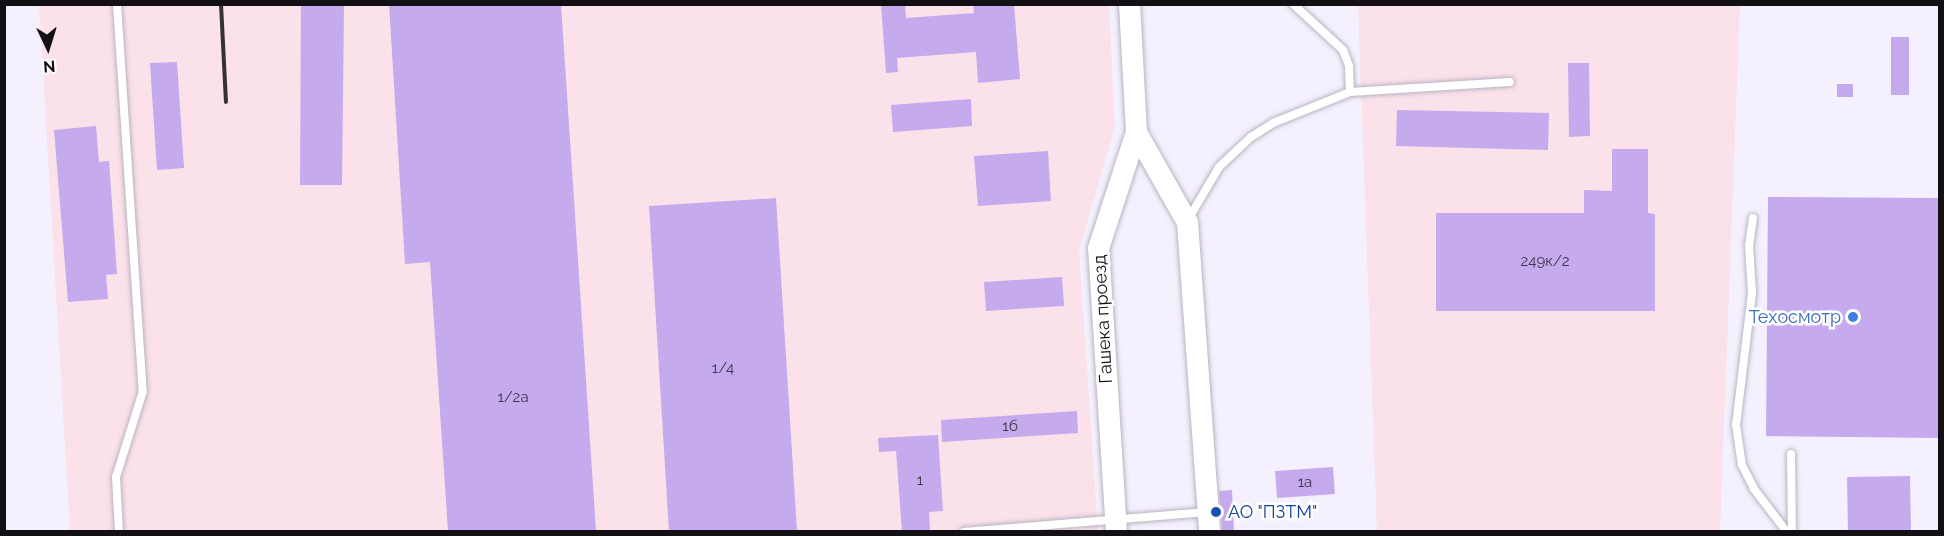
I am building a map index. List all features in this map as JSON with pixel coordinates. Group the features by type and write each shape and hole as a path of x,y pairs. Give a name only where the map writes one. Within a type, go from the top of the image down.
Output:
{"street":[{"name":"Гашека проезд","path":"1116,525 1098,248 1136,132 1129,4"},
{"path":"1136,132 1187,222 1209,522"}],"lane":[{"path":"117,4 143,391 116,477 119,531"},
{"path":"1293,4 1343,50 1349,66 1350,92"},
{"path":"1187,222 1219,167 1251,137 1273,123 1350,92 1510,82"},
{"path":"1753,218 1749,245 1752,293 1736,424 1742,465 1754,489 1789,531"},
{"path":"1789,531 1791,454"},
{"path":"964,531 1209,522"}],"shaded area":[{"path":"39,5 1109,5 1115,126 1079,251 1098,531 70,531"},
{"path":"1358,5 1740,5 1720,531 1377,531"}],"building":[{"path":"301,4 344,4 342,185 300,185"},
{"path":"389,4 561,4 596,531 448,531 430,262 405,264"},
{"path":"881,4 905,4 906,18 974,13 973,4 1014,4 1020,79 978,83 976,52 897,58 898,72 886,73"},
{"path":"1891,37 1909,37 1909,95 1891,95"},
{"path":"177,62 184,168 157,170 150,63"},
{"path":"1568,63 1589,63 1590,136 1569,137"},
{"path":"1837,84 1853,84 1853,97 1837,97"},
{"path":"971,99 972,126 893,132 891,105"},
{"path":"1397,110 1549,113 1548,150 1396,146"},
{"path":"96,126 99,162 109,161 117,274 106,275 108,299 68,302 54,130"},
{"path":"1612,149 1648,149 1648,213 1655,214 1655,311 1436,311 1436,213 1584,213 1584,190 1612,191"},
{"path":"1048,151 1051,201 978,206 974,156"},
{"name":"Техосмотр","path":"1768,197 1940,198 1940,438 1766,436"},
{"path":"776,198 797,531 669,531 649,206"},
{"path":"1062,277 1064,306 986,311 984,282"},
{"path":"1077,411 1078,433 942,442 941,420"},
{"path":"938,435 943,511 929,512 930,531 902,531 896,451 879,452 878,438"},
{"path":"1333,467 1335,494 1277,498 1275,471"},
{"path":"1910,476 1911,531 1848,531 1847,477"},
{"path":"1232,490 1234,531 1222,531 1219,491"}],"railway":[{"path":"221,4 226,102"}],"place":[{"name":"Техосмотр","path":"1853,317"},
{"name":"АО \"ПЗТМ\"","path":"1216,512"}]}
